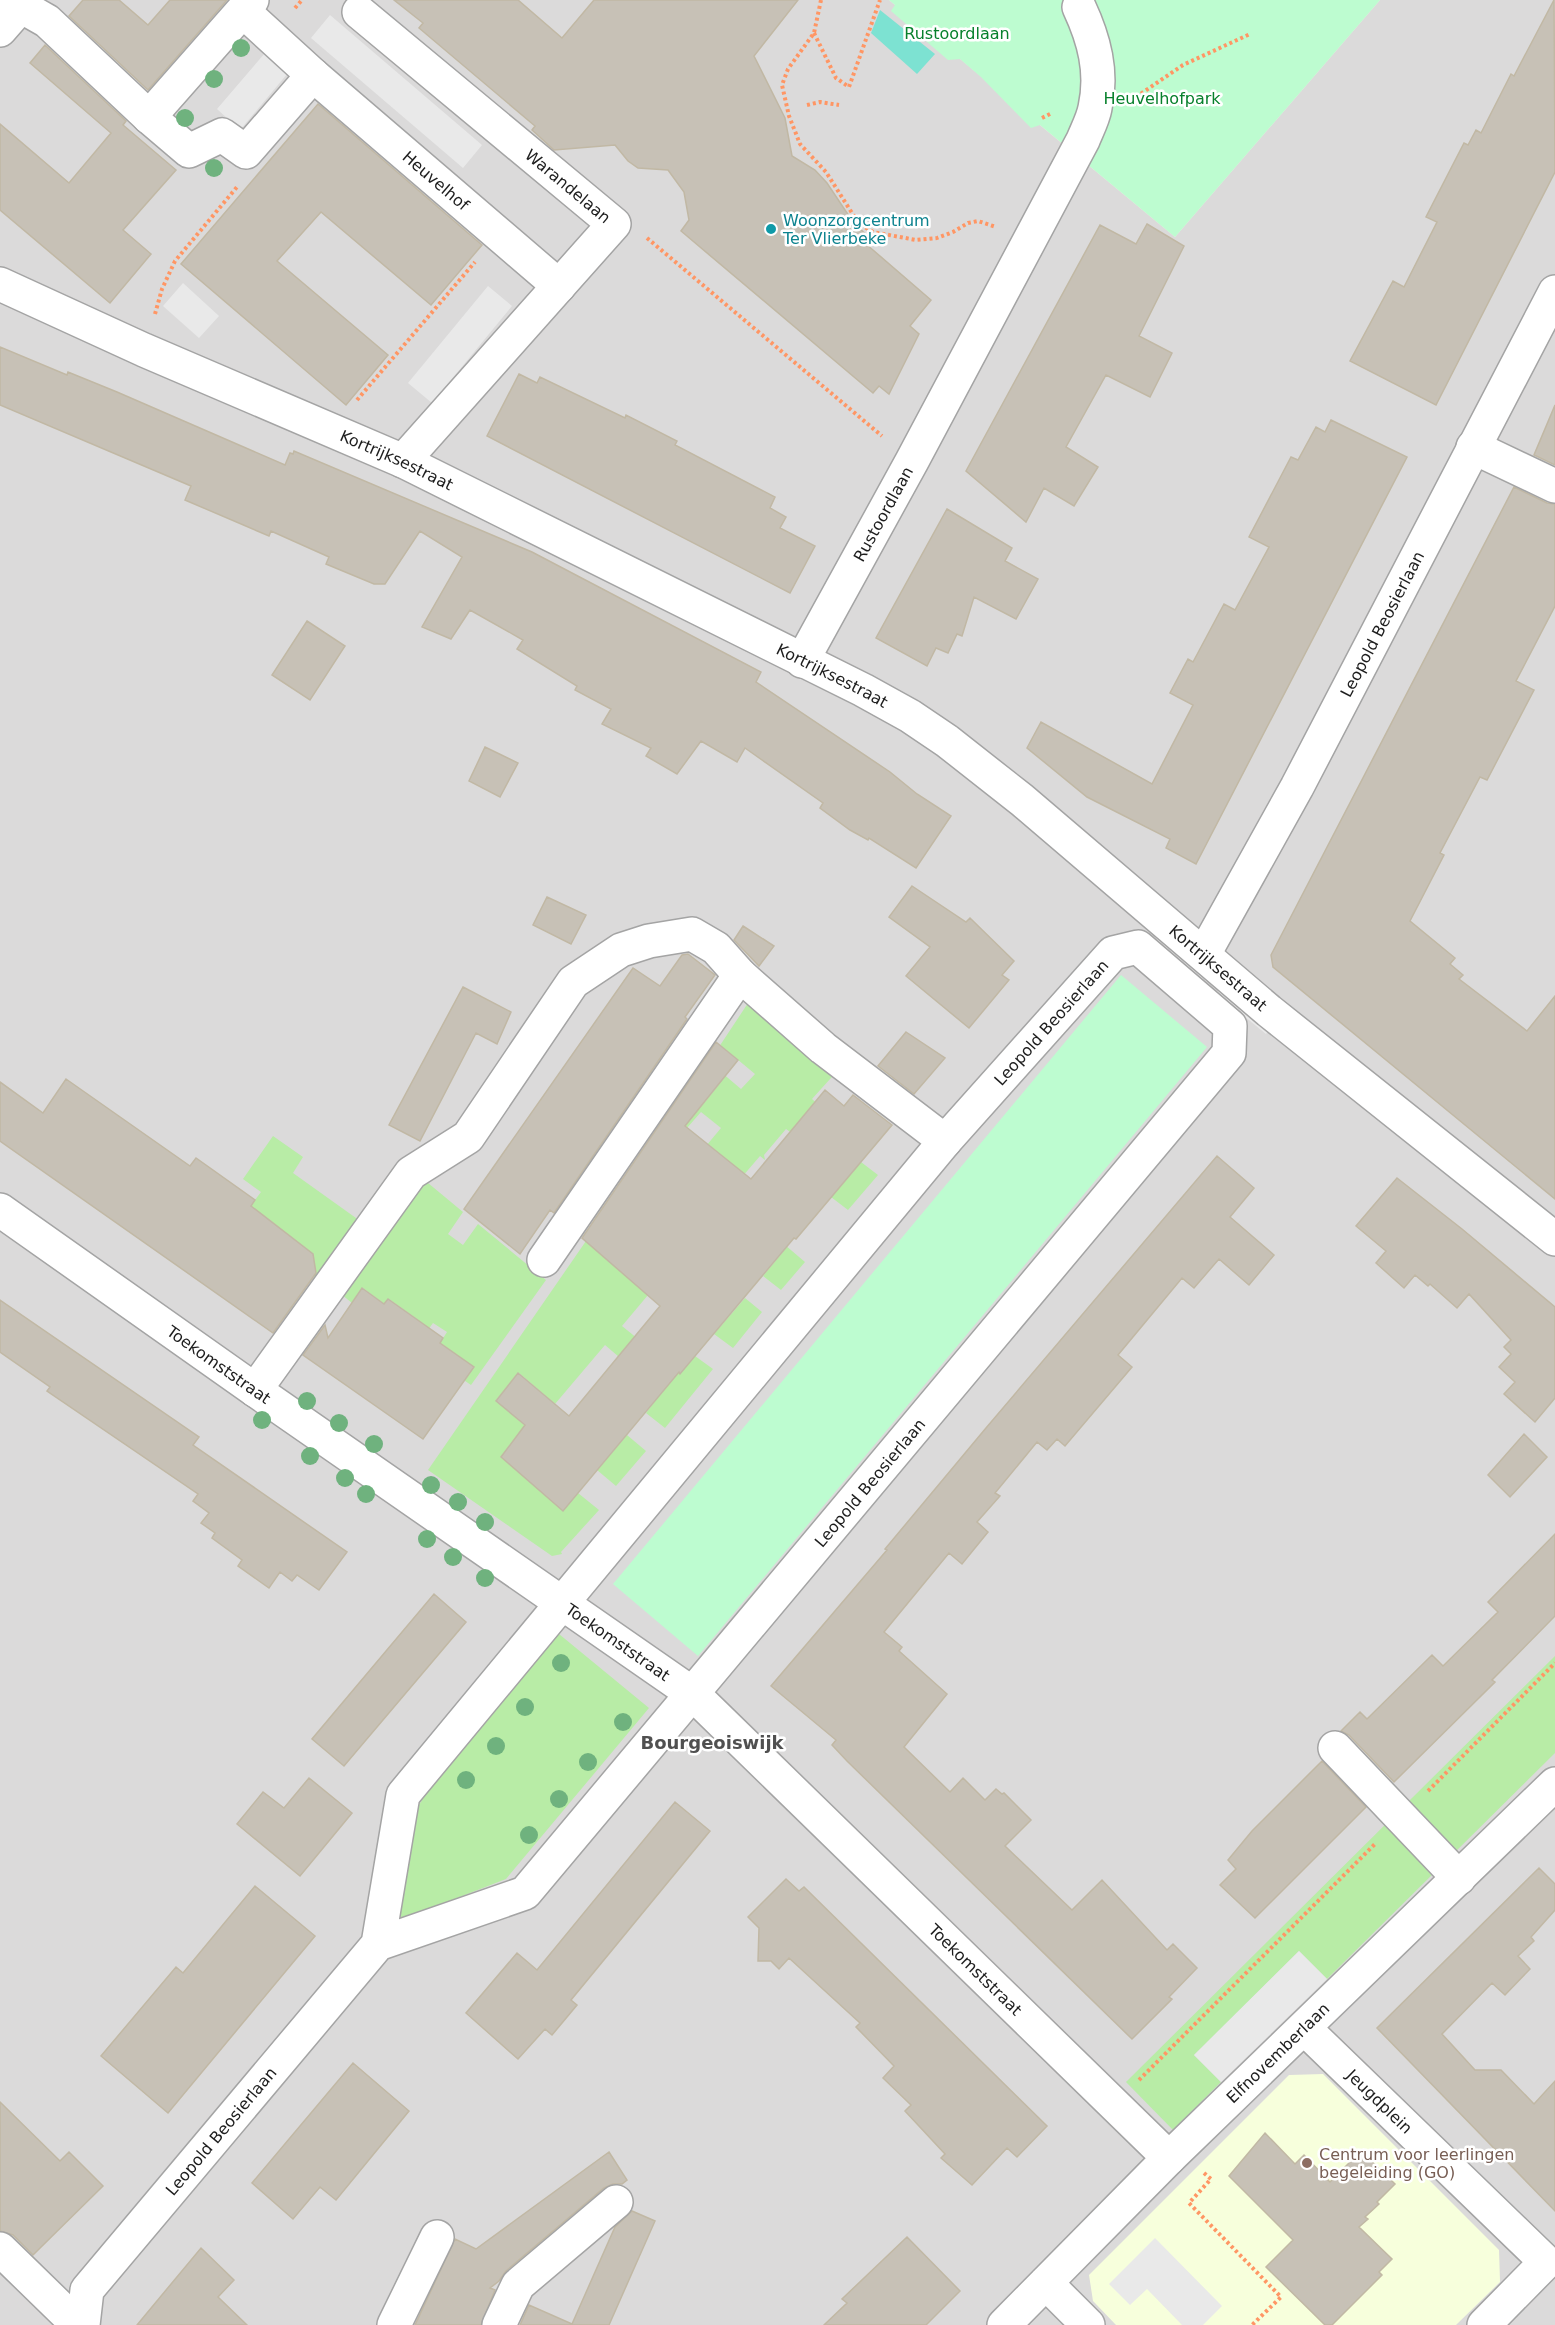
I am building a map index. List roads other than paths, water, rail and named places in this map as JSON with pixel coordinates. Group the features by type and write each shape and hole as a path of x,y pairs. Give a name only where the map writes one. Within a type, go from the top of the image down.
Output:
{"street":[{"name":"Heuvelhof","path":"149,117 247,6 313,75 559,286"},
{"name":"Rustoordlaan","path":"802,660 912,461 1083,140 1095,110 1098,68 1092,34 1079,7"},
{"path":"10,12 47,21 149,117 189,151 222,135 246,152 313,75"},
{"name":"Warandelaan","path":"359,12 614,224 403,461"},
{"name":"Kortrijksestraat","path":"0,284 144,350 403,461 900,711 947,741 1148,907 1269,1011 1555,1239"},
{"name":"Leopold Beosierlaan","path":"1204,954 1297,787 1555,292"},
{"path":"1473,447 1555,486"},
{"path":"255,1390 411,1173 468,1137 573,982 621,950 649,941 692,934 716,948 740,975 823,1048 945,1141"},
{"name":"Leopold Beosierlaan","path":"83,2325 87,2290 378,1944 403,1795 945,1141 1113,953 1138,947 1230,1026 1229,1053 525,1893 378,1944"},
{"path":"544,1260 740,975"},
{"name":"Toekomststraat","path":"0,1209 255,1390 693,1694 1113,2106 1175,2153"},
{"path":"1335,1748 1459,1878"},
{"name":"Elfnovemberlaan","path":"1004,2325 1175,2153 1553,1790"},
{"name":"Jeugdplein","path":"1305,2029 1546,2262 1484,2325"},
{"path":"499,2325 518,2285 616,2202"},
{"path":"394,2325 437,2237"},
{"path":"0,2249 78,2325"},
{"path":"1046,2283 1088,2325"}],"place":[{"name":"Woonzorgcentrum Ter Vlierbeke","path":"771,229"},
{"name":"Centrum voor leerlingen begeleiding (GO)","path":"1307,2163"}],"district":[{"name":"Bourgeoiswijk","path":"712,1742"}],"park label":[{"name":"Heuvelhofpark","path":"1162,98"}]}
